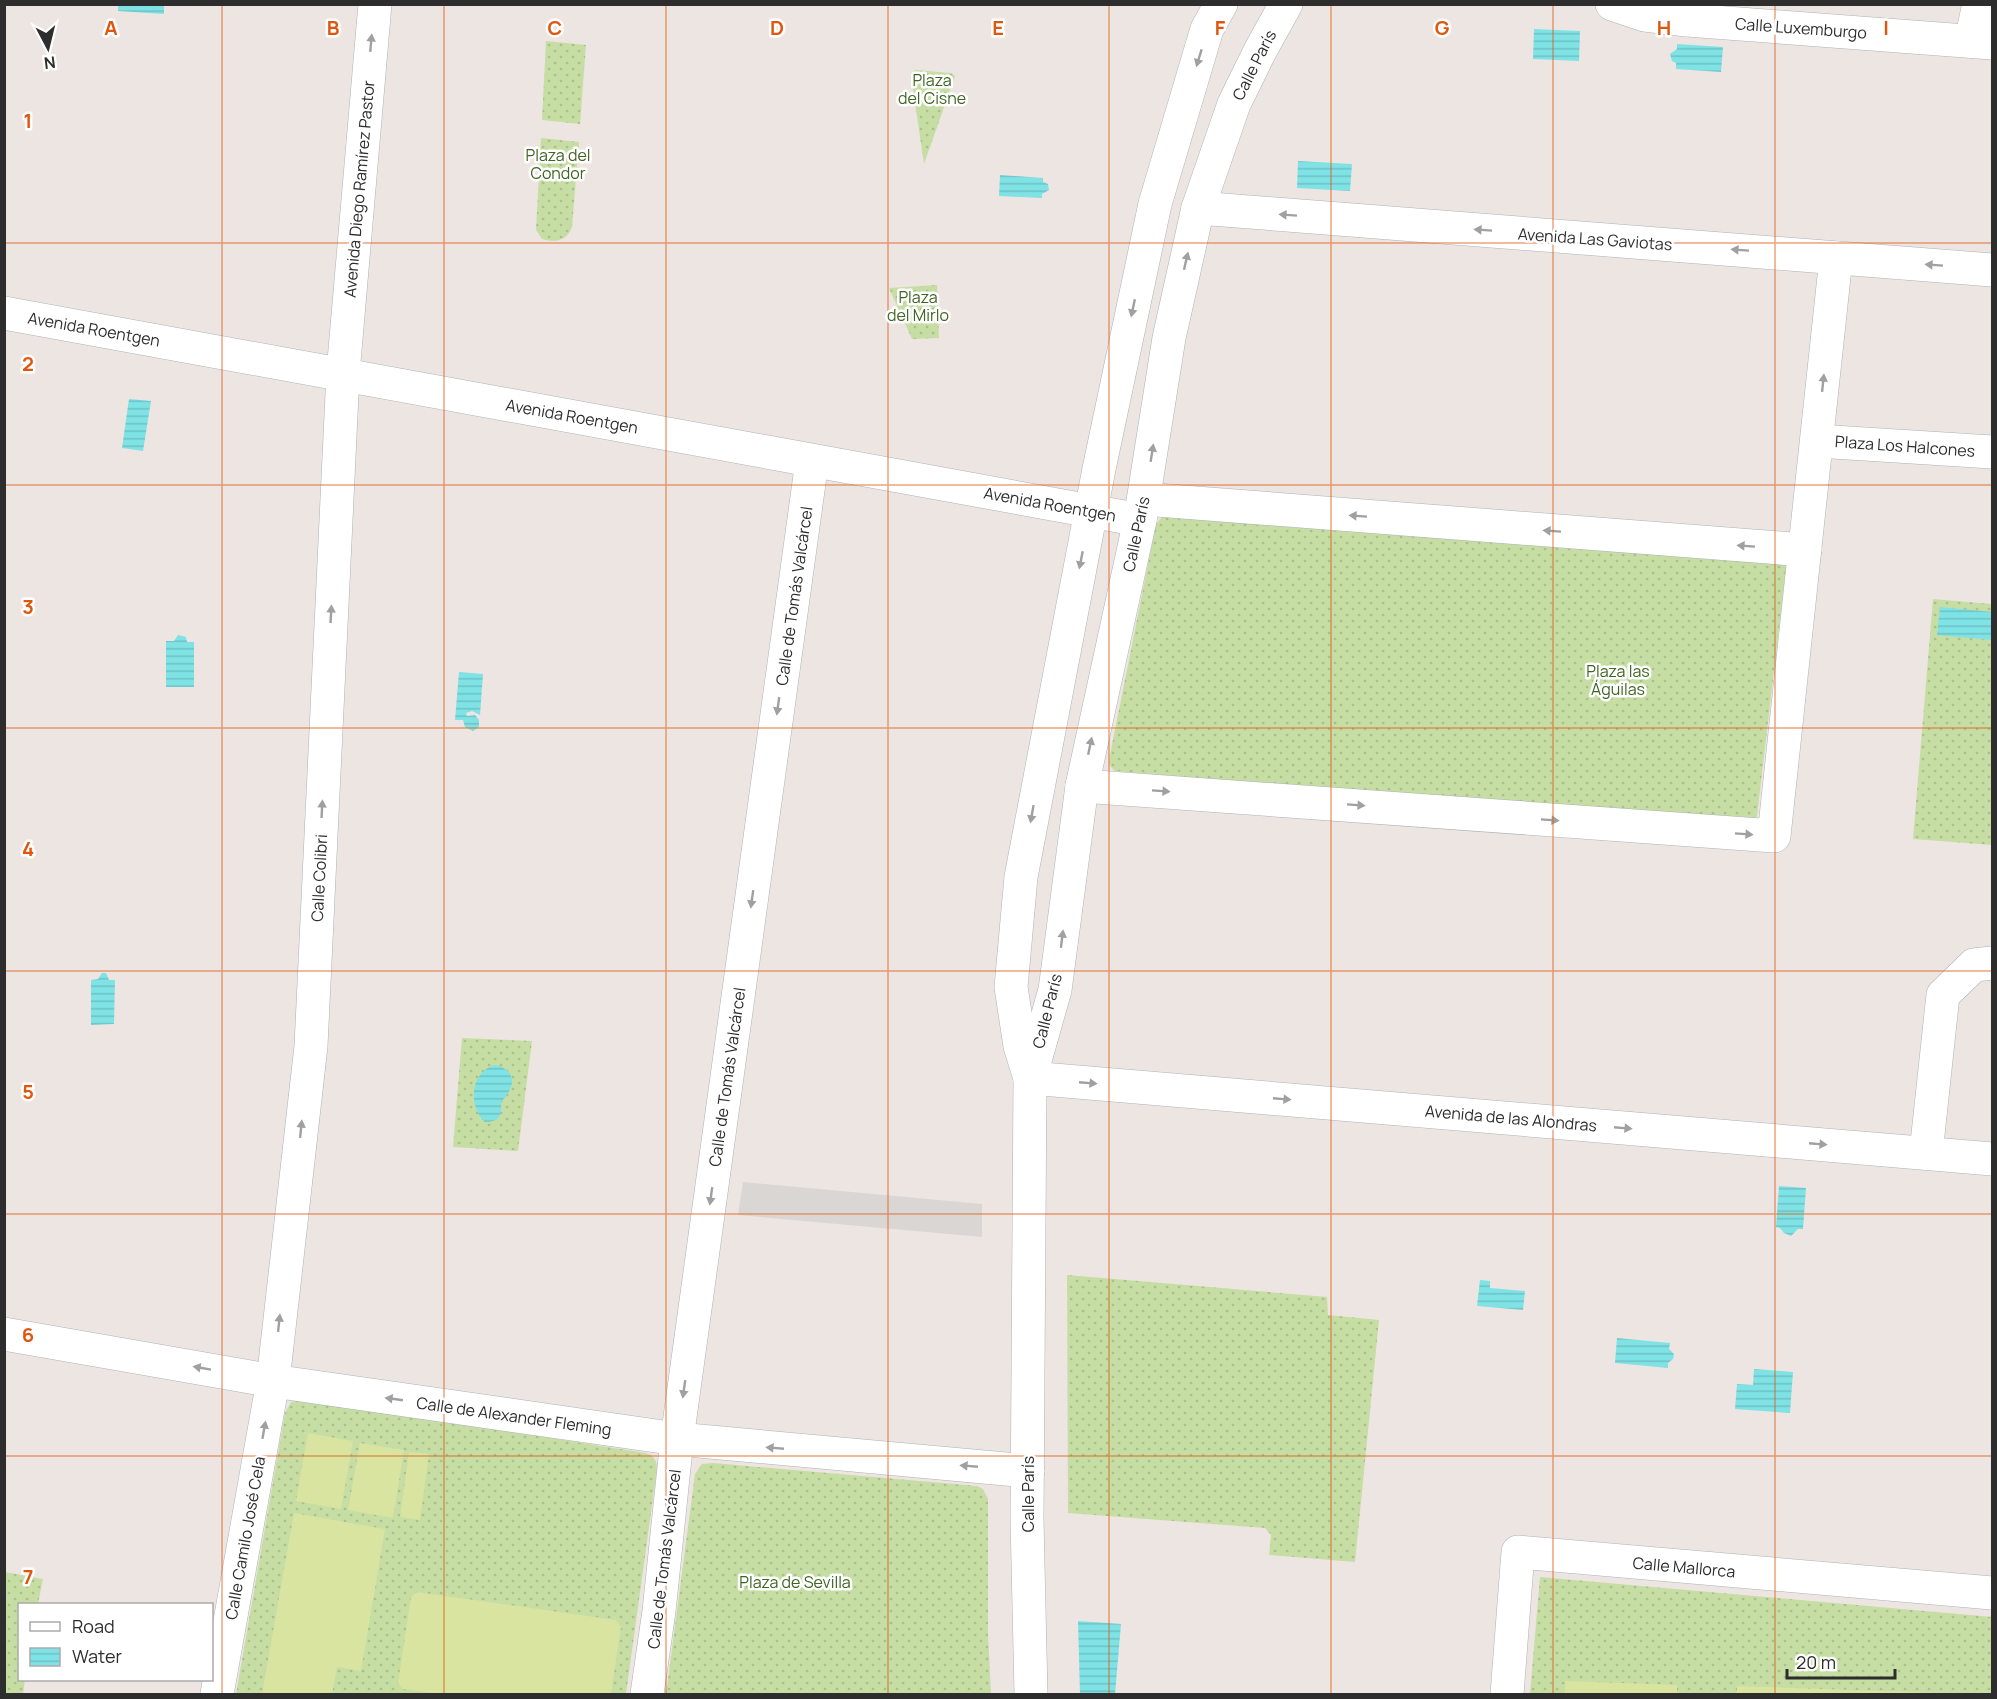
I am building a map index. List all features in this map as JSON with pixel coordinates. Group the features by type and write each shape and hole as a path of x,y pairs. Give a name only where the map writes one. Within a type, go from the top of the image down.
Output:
{"street":[{"name":"Avenida Diego Ramírez Pastor","path":"343,374 375,4"},
{"name":"Calle París","path":"1030,1078 1020,1046 1011,987 1021,877 1091,512 1155,204 1207,29 1221,4"},
{"name":"Calle París","path":"1031,1695 1028,1471 1030,1078 1055,990 1082,786 1142,510 1170,338 1198,208 1234,104 1286,4"},
{"name":"Calle Luxemburgo","path":"1612,4 1646,15 1687,20 1982,42"},
{"path":"1979,4 1982,42"},
{"name":"Avenida Las Gaviotas","path":"1155,204 1992,270"},
{"path":"1038,782 1774,836 1836,258"},
{"name":"Avenida Roentgen","path":"4,313 1091,512 1142,510"},
{"name":"Calle Colibri","path":"273,1381 311,1046 343,374"},
{"name":"Plaza Los Halcones","path":"1817,441 1992,452"},
{"name":"Calle de Tomás Valcárcel","path":"647,1695 659,1611 677,1439 812,460"},
{"path":"1142,510 1805,550"},
{"path":"1926,1153 1943,995 1974,965 1992,963"},
{"name":"Avenida de las Alondras","path":"1030,1078 1992,1159"},
{"name":"Calle de Alexander Fleming","path":"4,1334 273,1381 677,1439 1028,1471"},
{"name":"Calle Camilo José Cela","path":"217,1695 273,1381"},
{"name":"Calle Mallorca","path":"1507,1695 1518,1552 1992,1593"}],"green space":[{"name":"Plaza del Condor","path":"546,41 586,45 580,124 542,120"},
{"name":"Plaza del Cisne","path":"916,70 951,73 955,76 924,164 911,75 911,72"},
{"name":"Plaza del Condor","path":"541,138 579,142 572,227 564,238 556,241 542,239 536,230"},
{"name":"Plaza del Mirlo","path":"937,285 939,338 912,339 889,288"},
{"name":"Plaza las Águilas","path":"1163,516 1785,563 1756,818 1377,793 1115,771 1110,766 1109,760 1156,524"},
{"path":"1933,599 1992,604 1992,845 1913,839"},
{"path":"462,1038 532,1041 518,1151 453,1147"},
{"path":"1067,1275 1327,1297 1328,1315 1379,1320 1355,1562 1269,1555 1271,1535 1265,1528 1068,1513"},
{"path":"304,1399 646,1453 653,1457 657,1469 626,1694 236,1694 285,1413 291,1402"},
{"path":"308,1433 353,1441 341,1509 296,1501"},
{"path":"360,1443 404,1450 393,1518 348,1510"},
{"path":"409,1452 429,1454 420,1520 400,1517"},
{"name":"Plaza de Sevilla","path":"713,1463 977,1486 983,1489 988,1499 988,1634 991,1694 666,1694 695,1474 702,1464"},
{"path":"294,1513 385,1529 361,1671 337,1667 332,1694 262,1694"},
{"path":"5,1572 43,1579 38,1603 18,1603 18,1681 25,1681 23,1694 5,1694"},
{"path":"1540,1577 1992,1617 1992,1694 1530,1694"},
{"path":"417,1592 616,1620 621,1627 611,1694 439,1694 403,1689 398,1683 411,1597"},
{"path":"1565,1681 1677,1685 1677,1694 1565,1694"},
{"path":"1737,1686 1975,1694 1737,1694"}],"shaded area":[{"path":"743,1182 982,1204 982,1237 738,1215"}],"water":[{"path":"118,5 164,5 164,14 118,11"},
{"path":"1534,29 1580,31 1579,61 1533,59"},
{"path":"1677,44 1723,47 1721,72 1676,69 1676,63 1672,61 1670,54 1677,49"},
{"path":"1298,161 1352,164 1350,191 1297,188"},
{"path":"1000,175 1043,178 1049,190 1042,194 1042,198 999,196"},
{"path":"129,399 151,401 143,451 122,448"},
{"path":"1940,607 1992,612 1992,640 1937,635"},
{"path":"178,635 186,637 187,642 194,642 194,687 166,687 166,641 174,641"},
{"path":"459,672 483,674 480,715 472,711 466,713 467,716 475,715 479,720 479,727 473,731 465,727 463,720 455,720"},
{"path":"102,973 106,973 109,980 115,980 114,1024 91,1025 91,980 98,979"},
{"path":"496,1065 508,1072 512,1081 509,1091 501,1102 499,1117 494,1121 485,1122 476,1107 474,1089 481,1074"},
{"path":"1779,1186 1806,1188 1803,1229 1798,1229 1791,1236 1776,1227"},
{"path":"1480,1280 1490,1281 1490,1288 1525,1291 1523,1310 1477,1306"},
{"path":"1617,1338 1670,1343 1669,1349 1674,1354 1673,1359 1668,1363 1668,1368 1615,1363"},
{"path":"1754,1369 1793,1372 1790,1413 1735,1409 1737,1384 1753,1385"},
{"path":"1078,1621 1121,1624 1115,1694 1080,1694"}]}
